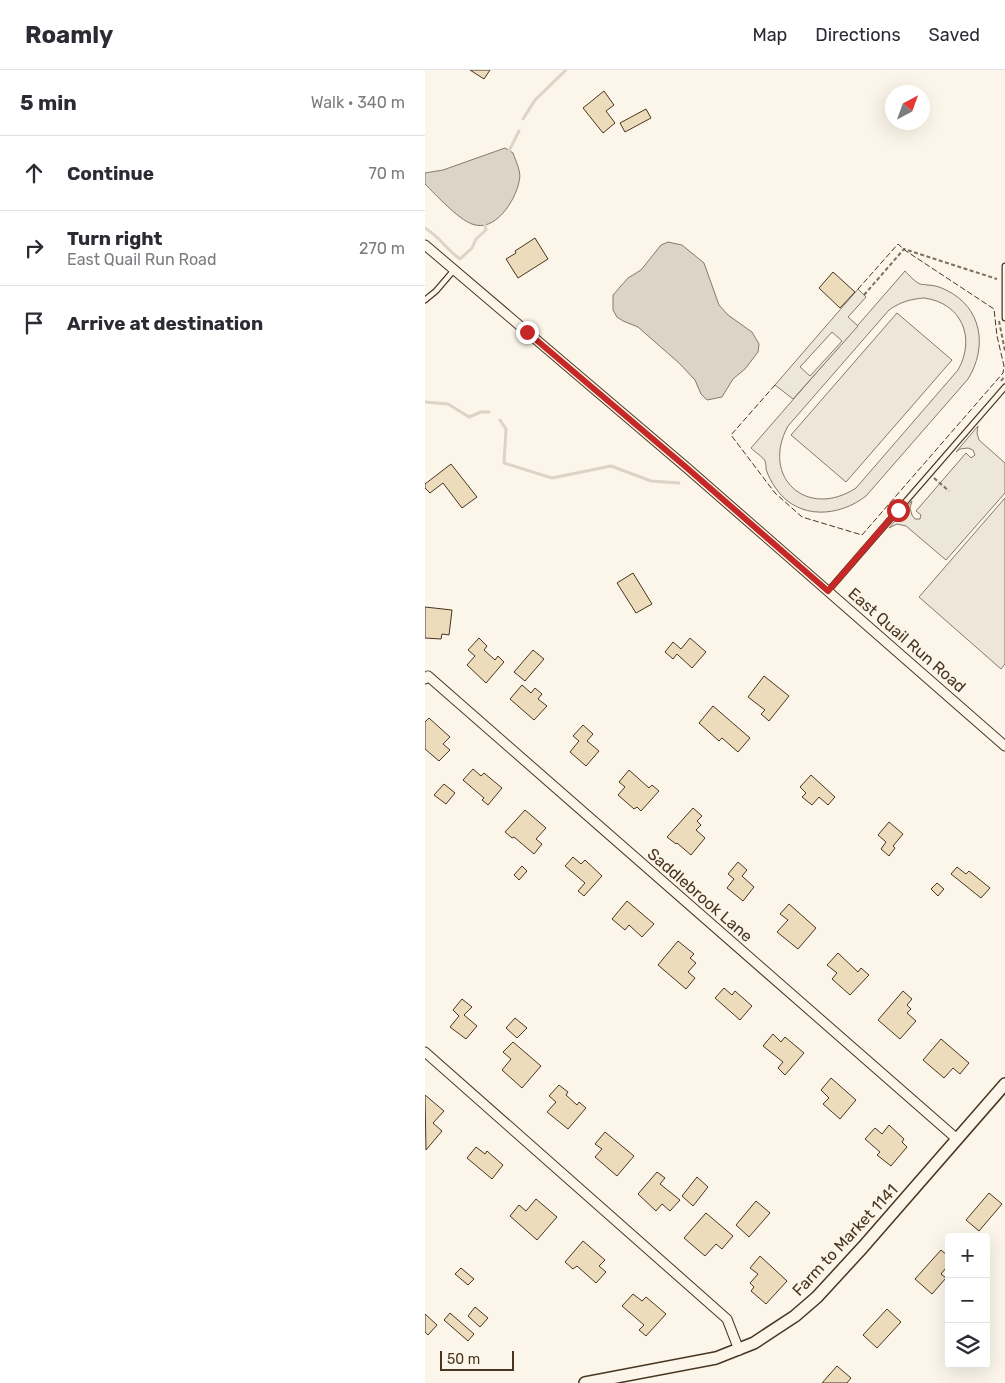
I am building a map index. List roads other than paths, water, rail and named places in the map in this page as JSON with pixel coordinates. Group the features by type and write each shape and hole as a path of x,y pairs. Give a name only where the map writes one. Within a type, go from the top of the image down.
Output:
{"street":[{"name":"East Quail Run Road","path":"425,245 701,480 1005,746"},
{"name":"Saddlebrook Lane","path":"425,679 428,676 957,1139"},
{"path":"425,1052 727,1319 739,1350"},
{"name":"Farm to Market 1141","path":"585,1383 603,1382 716,1358 739,1350 773,1332 817,1297 1005,1084"}],"lane":[{"path":"1005,266 1005,318"},
{"path":"425,300 436,292 454,270"},
{"path":"828,591 1005,387"}],"waterway":[{"path":"523,119 535,100 566,70"},
{"path":"508,153 519,131"},
{"path":"425,228 460,259 472,248 476,239 486,230 484,220"},
{"path":"425,402 448,404 469,417 481,412 489,412"},
{"path":"500,420 506,429 504,463 552,478 611,466 651,481 679,483"}]}
